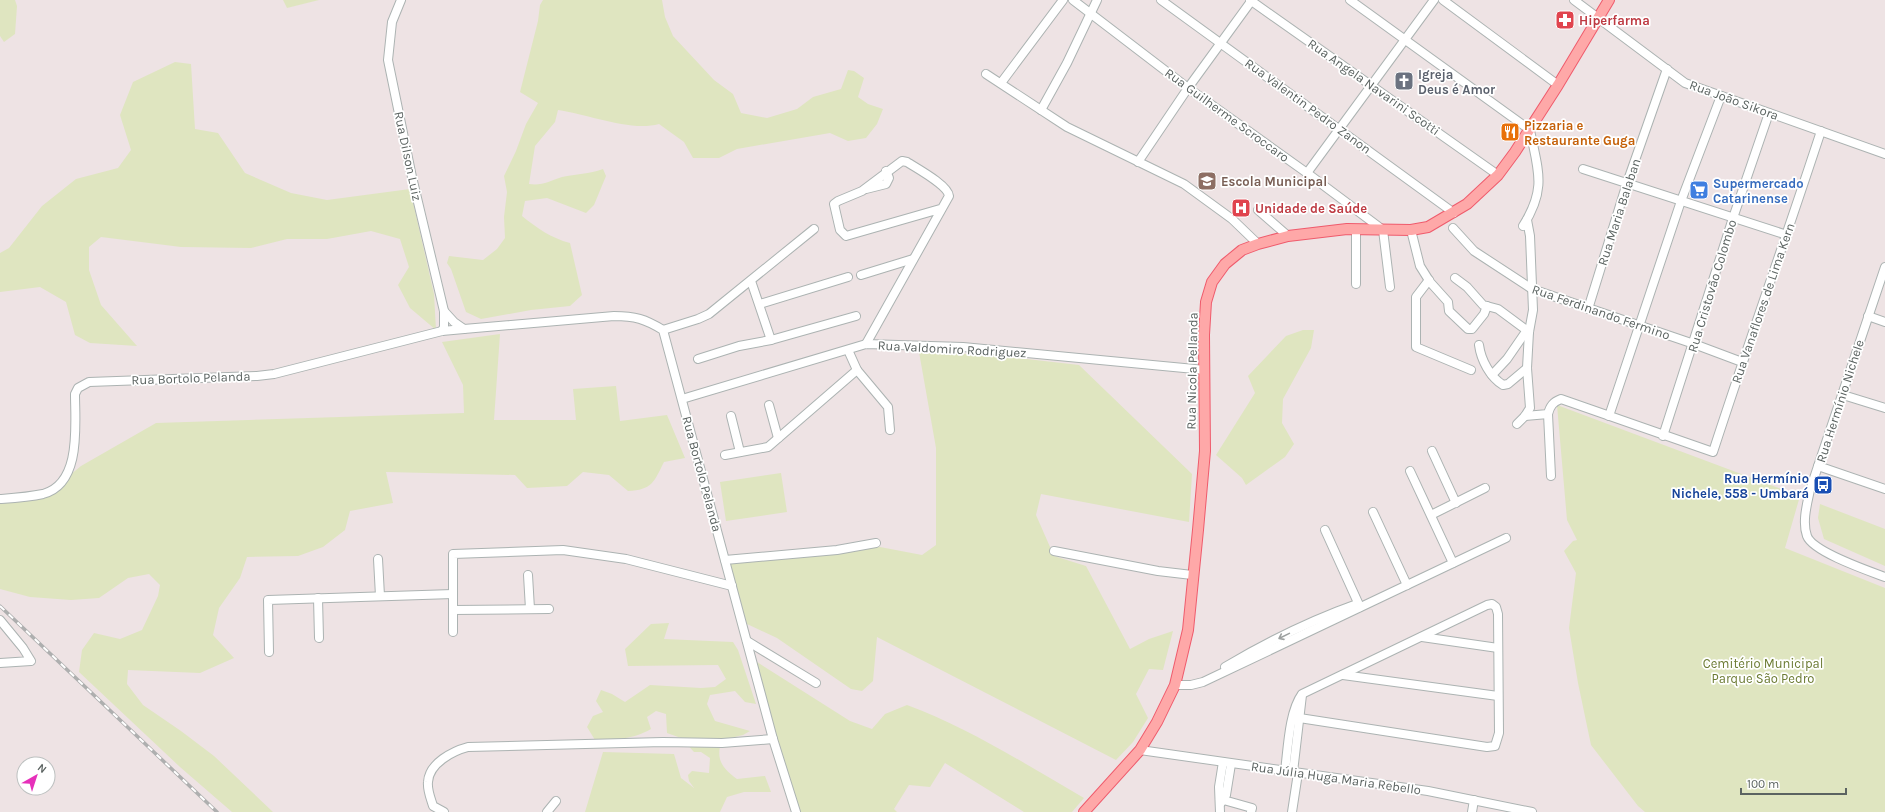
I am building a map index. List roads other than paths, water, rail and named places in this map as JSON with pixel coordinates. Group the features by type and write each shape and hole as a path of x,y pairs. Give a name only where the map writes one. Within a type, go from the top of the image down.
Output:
{"main road":[{"name":"Rua Nicola Pellanda","path":"1084,812 1140,750 1157,722 1175,685 1188,630 1204,451 1204,335 1206,302 1212,282 1225,264 1242,250 1258,244 1288,236 1356,230 1411,230 1428,226 1454,213 1467,204 1498,174 1530,130 1609,0"}],"street":[{"name":"Rua Dilson Luiz","path":"401,0 392,22 388,60 412,176 444,311"},
{"path":"1002,83 1063,0"},
{"name":"Rua Guilherme Scroccaro","path":"1073,0 1188,88 1307,172 1383,230"},
{"path":"1041,110 1067,63 1097,0"},
{"name":"Rua Valentin Pedro Zanon","path":"1161,0 1454,213"},
{"path":"1138,162 1188,88 1252,0"},
{"name":"Rua Angela Navarini Scotti","path":"1252,0 1498,174"},
{"path":"1350,0 1530,130 1538,174 1538,187 1533,210 1525,223 1530,236 1533,310 1528,331 1527,368 1530,408 1517,424"},
{"path":"1307,172 1434,0"},
{"path":"1443,0 1558,86"},
{"name":"Rua João Sikora","path":"1574,0 1686,83 1885,154"},
{"name":"Rua Maria Balaban","path":"1588,310 1627,183 1667,69"},
{"path":"986,74 1002,83 1067,127 1184,184 1232,219 1258,244"},
{"path":"1608,416 1681,201 1721,96"},
{"name":"Rua Cristovão Colombo","path":"1664,436 1733,218 1769,113"},
{"name":"Rua Vanaflores de Lima Kern","path":"1664,436 1713,452 1742,362 1787,235 1821,131"},
{"path":"866,344 949,196 948,191 907,162 899,161 862,190 834,204 840,230 844,235 851,236 940,210"},
{"path":"1583,169 1787,235"},
{"path":"1258,210 1288,236"},
{"name":"Rua Ferdinando Fermino","path":"1453,228 1474,251 1532,289 1588,310 1640,325 1742,362"},
{"path":"663,330 704,317 751,281 814,229"},
{"path":"1356,230 1356,284"},
{"path":"1383,230 1390,287"},
{"path":"1411,230 1418,260 1429,280 1448,302 1449,311 1452,315 1468,329 1472,329 1484,314 1487,306"},
{"path":"861,275 913,259"},
{"name":"Rua Hermínio Nichele","path":"1885,267 1810,490 1806,515 1807,537 1817,548 1885,577"},
{"path":"760,304 848,277"},
{"path":"1455,278 1467,287 1483,305 1498,309 1528,331"},
{"path":"1429,280 1416,297 1416,347 1471,370"},
{"path":"751,281 772,340"},
{"path":"444,311 454,322 464,329"},
{"path":"442,331 444,327 444,311"},
{"name":"Rua Bortolo Pelanda","path":"0,499 44,494 62,481 70,469 74,447 75,394 78,388 89,382 257,376 274,374 442,331 614,316 634,316 651,322 663,330 773,739 796,812"},
{"path":"698,359 739,346 772,340 856,316"},
{"path":"1868,316 1885,322"},
{"path":"1492,375 1507,359 1528,331"},
{"name":"Rua Valdomiro Rodriguez","path":"682,399 866,344 963,347 1205,370"},
{"path":"1479,345 1485,363 1492,375 1503,385 1508,384 1527,368"},
{"path":"848,350 857,370 888,407 890,430"},
{"path":"725,455 768,447 857,370"},
{"path":"1843,395 1885,408"},
{"path":"1552,476 1548,414 1554,402 1561,399 1664,436"},
{"path":"769,405 778,438"},
{"path":"1525,416 1548,414"},
{"path":"730,416 740,452"},
{"path":"1432,451 1456,503"},
{"path":"1818,466 1885,489"},
{"path":"1410,472 1453,563"},
{"path":"1431,515 1485,488"},
{"path":"1373,512 1407,585"},
{"path":"1325,530 1359,605"},
{"path":"1175,685 1194,685 1302,631 1359,605 1371,602 1506,538"},
{"path":"725,560 836,550 876,543"},
{"path":"453,632 453,554 563,550 626,559 732,586"},
{"path":"1054,551 1158,571 1192,575"},
{"path":"378,559 380,596"},
{"path":"528,575 530,609"},
{"path":"269,652 268,600 453,594"},
{"path":"318,598 319,638"},
{"path":"1292,812 1292,772 1296,718 1302,694 1492,604 1495,606 1498,612 1499,737 1496,744 1492,747 1296,718"},
{"path":"453,610 549,609"},
{"path":"0,620 23,648 31,661 0,663"},
{"path":"1421,637 1498,648"},
{"path":"747,641 816,683"},
{"path":"1342,675 1498,696"},
{"path":"444,812 433,806 429,794 429,778 432,771 445,757 454,751 468,747 663,742 722,743 773,739"},
{"name":"Rua Júlia Huga Maria Rebello","path":"1140,750 1428,790 1530,812"},
{"path":"1220,812 1220,787 1227,763"},
{"path":"1472,812 1474,800"},
{"path":"547,812 556,801"},
{"path":"1221,801 1252,808 1251,812"}],"railway":[{"path":"0,606 217,812"}],"place":[{"name":"Hiperfarma","path":"1565,20"},
{"name":"Igreja Deus é Amor","path":"1404,81"},
{"name":"Pizzaria e Restaurante Guga","path":"1510,132"},
{"name":"Escola Municipal","path":"1207,181"},
{"name":"Supermercado Catarinense","path":"1699,190"},
{"name":"Unidade de Saúde","path":"1241,208"},
{"name":"Rua Hermínio Nichele, 558 - Umbará","path":"1823,485"}],"park label":[{"name":"Cemitério Municipal Parque São Pedro","path":"1763,670"}]}
